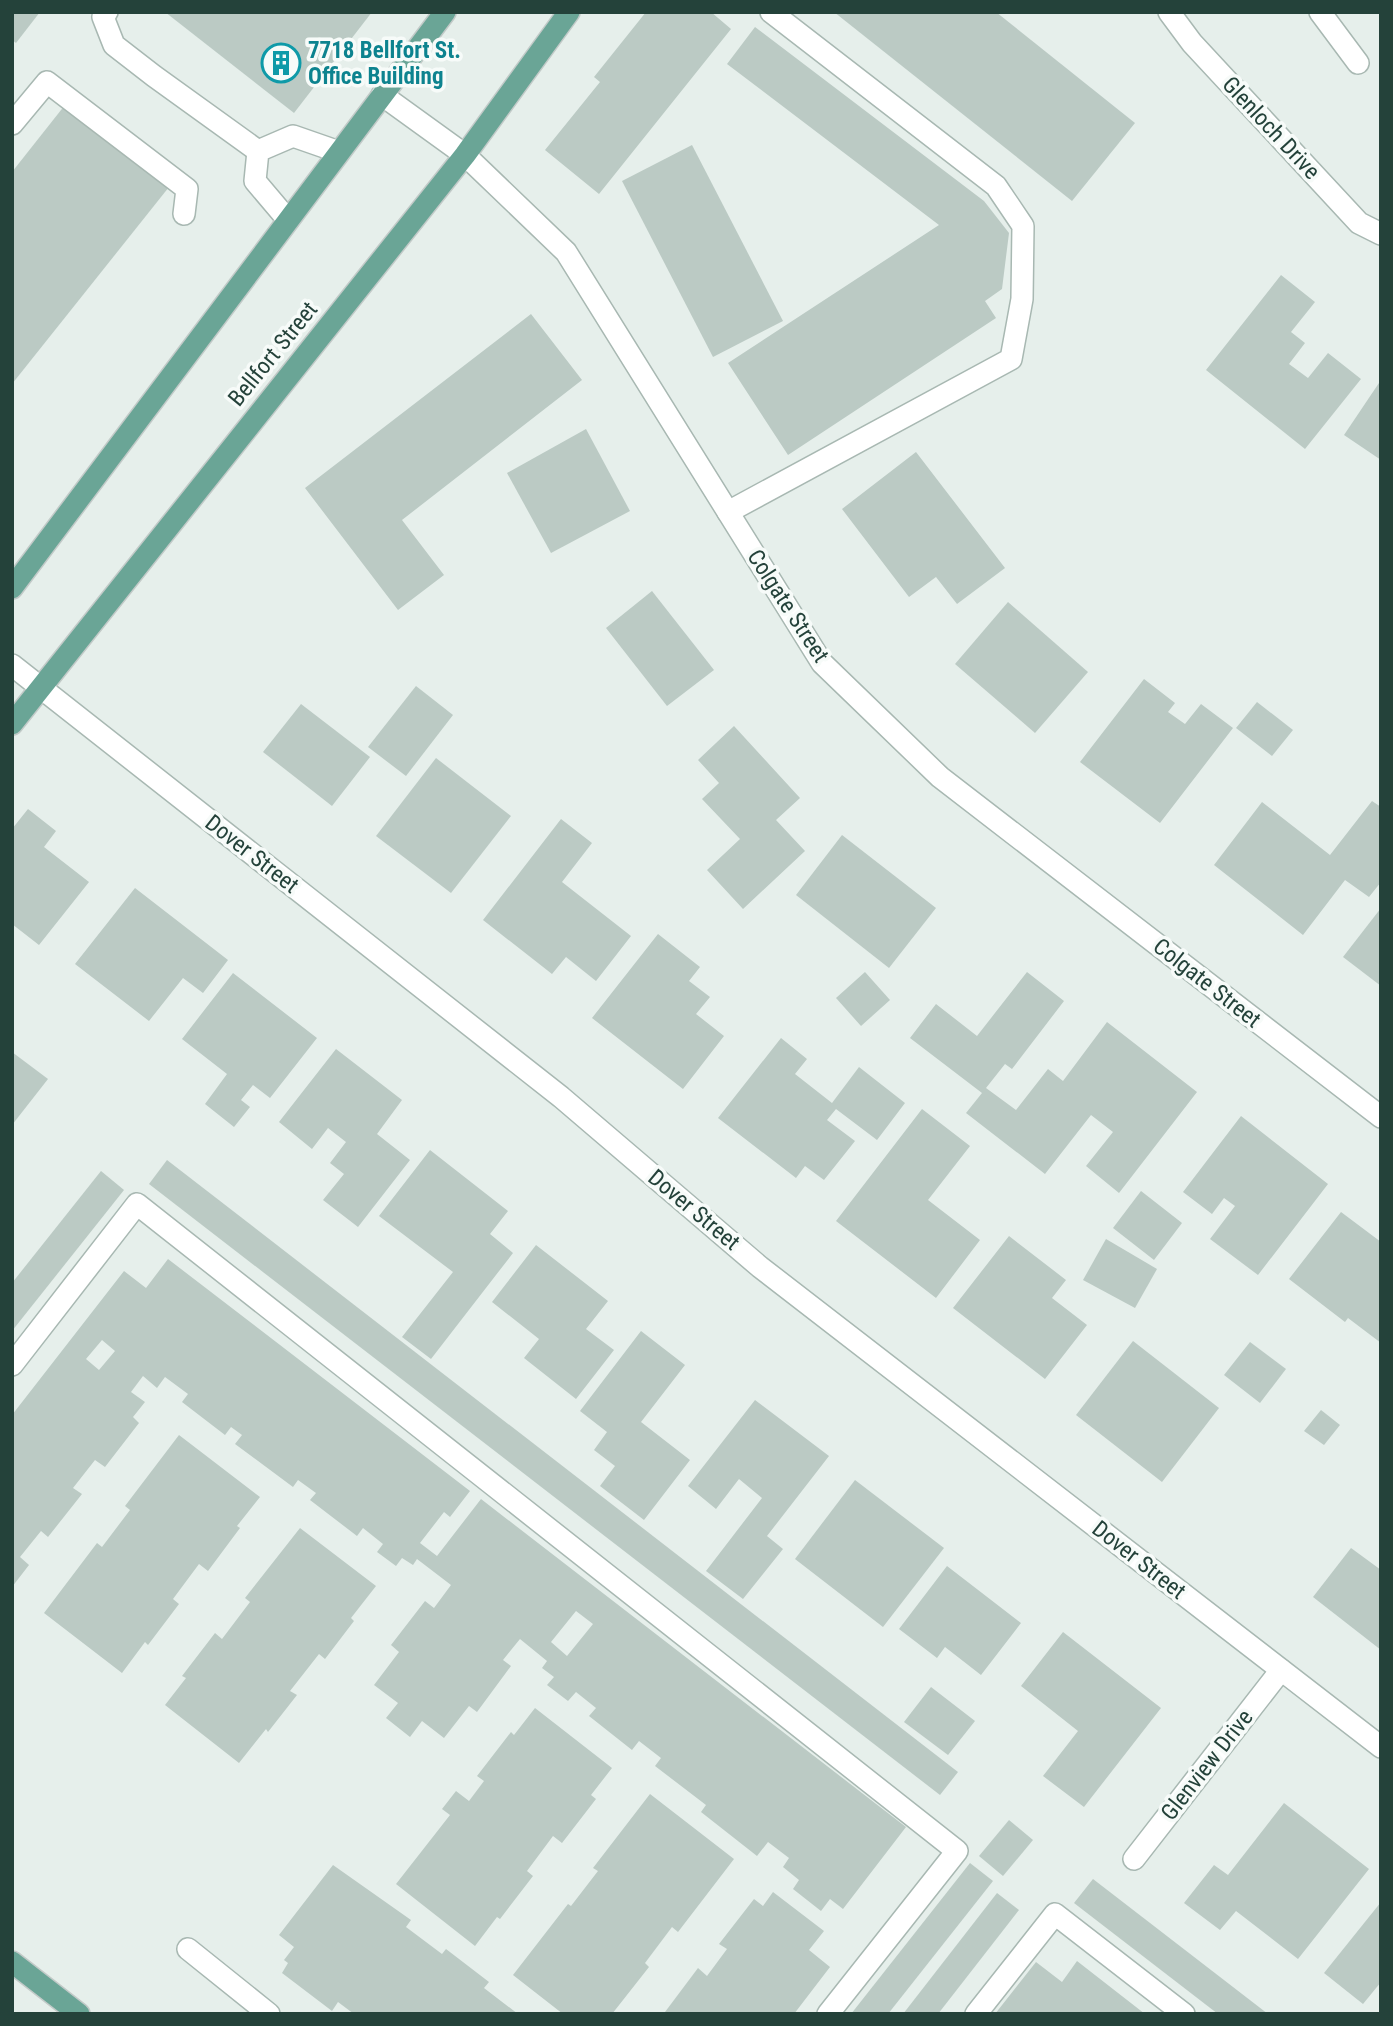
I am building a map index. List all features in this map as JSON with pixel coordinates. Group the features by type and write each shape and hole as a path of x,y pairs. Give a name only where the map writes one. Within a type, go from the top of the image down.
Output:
{"main road":[{"path":"12,588 444,12"},
{"name":"Bellfort Street","path":"12,724 466,155 569,12"},
{"path":"12,1962 79,2014"}],"street":[{"path":"107,12 103,17 114,45 258,151"},
{"path":"728,512 1011,359 1022,299 1023,226 996,186 771,12"},
{"name":"Glenloch Drive","path":"1169,12 1192,43 1359,223 1381,234"},
{"path":"1320,12 1358,63"},
{"path":"12,124 47,82 187,189 184,214"},
{"name":"Colgate Street","path":"382,95 466,155 566,252 822,663 940,777 1381,1116"},
{"path":"258,151 293,136 339,152"},
{"path":"258,151 256,181 288,220"},
{"name":"Dover Street","path":"12,665 561,1097 760,1267 1381,1747"},
{"path":"12,1366 137,1204 957,1851 828,2014"},
{"name":"Glenview Drive","path":"1133,1859 1281,1670"},
{"path":"976,2014 1055,1914 1184,2014"},
{"path":"188,1949 269,2014"}],"building":[{"path":"12,12 40,12 16,43 12,40"},
{"name":"7718 Bellfort St. Office Building","path":"165,12 372,12 294,113"},
{"path":"646,12 711,12 731,29 599,194 545,150 600,82 594,77"},
{"path":"834,12 996,12 1135,123 1072,201"},
{"path":"755,27 984,201 1009,233 1002,289 985,301 996,318 788,455 728,363 939,225 727,64"},
{"path":"65,105 169,187 12,384 12,172"},
{"path":"692,145 783,321 713,357 622,181"},
{"path":"1281,275 1315,302 1291,332 1305,343 1289,364 1308,378 1328,353 1361,379 1305,449 1206,370"},
{"path":"531,314 582,380 402,520 444,575 398,610 305,488"},
{"path":"1381,380 1381,460 1344,435"},
{"path":"586,429 630,511 551,553 507,473"},
{"path":"916,452 1005,568 957,604 936,577 909,597 842,509"},
{"path":"652,591 714,670 667,706 606,628"},
{"path":"1008,602 1088,672 1035,733 955,664"},
{"path":"1144,679 1175,703 1168,712 1185,724 1201,704 1233,728 1160,823 1080,762"},
{"path":"416,686 453,715 406,776 368,747"},
{"path":"1257,702 1293,730 1272,756 1236,728"},
{"path":"301,704 370,757 332,806 263,752"},
{"path":"734,726 800,798 776,820 805,851 743,909 707,870 740,839 702,799 719,783 698,760"},
{"path":"436,758 511,816 451,893 376,836"},
{"path":"1372,801 1381,807 1381,882 1369,897 1345,880 1303,935 1214,865 1262,802 1330,855"},
{"path":"28,809 56,831 44,847 89,882 39,945 12,924 12,829"},
{"path":"561,819 592,843 562,882 631,936 596,981 566,957 552,974 483,920"},
{"path":"842,835 936,908 889,968 796,895"},
{"path":"135,888 228,960 203,993 183,978 149,1021 75,964"},
{"path":"1381,908 1381,986 1343,957"},
{"path":"658,934 700,967 689,981 710,997 696,1014 724,1036 683,1089 592,1018"},
{"path":"865,972 890,1000 861,1026 836,998"},
{"path":"1027,972 1064,1001 1012,1069 1005,1064 986,1088 1016,1110 1048,1069 1063,1081 1107,1022 1197,1092 1119,1193 1086,1166 1113,1132 1091,1115 1045,1174 966,1113 982,1093 910,1038 936,1004 977,1036"},
{"path":"233,973 317,1038 270,1098 253,1085 241,1100 250,1107 234,1127 205,1104 227,1074 182,1039"},
{"path":"781,1038 807,1059 795,1074 832,1103 859,1067 905,1103 877,1140 836,1109 827,1120 855,1141 824,1180 805,1166 796,1178 718,1118"},
{"path":"336,1049 402,1100 377,1134 410,1160 358,1227 323,1200 344,1174 330,1163 346,1142 328,1128 312,1149 279,1122"},
{"path":"12,1052 48,1079 12,1125"},
{"path":"922,1109 970,1146 928,1200 980,1240 936,1298 836,1221"},
{"path":"1241,1116 1328,1184 1258,1275 1210,1239 1235,1206 1224,1198 1212,1214 1183,1192"},
{"path":"430,1150 508,1211 490,1234 513,1253 431,1359 402,1337 453,1272 379,1216"},
{"path":"167,1160 958,1772 940,1795 149,1184"},
{"path":"101,1171 124,1190 12,1331 12,1283"},
{"path":"1141,1191 1182,1223 1154,1260 1113,1228"},
{"path":"1341,1212 1381,1242 1381,1343 1348,1318 1345,1322 1289,1279"},
{"path":"1009,1236 1066,1280 1052,1298 1087,1325 1045,1379 953,1308"},
{"path":"1106,1239 1157,1269 1135,1308 1083,1280"},
{"path":"536,1245 608,1301 586,1329 614,1350 576,1399 524,1358 539,1339 492,1302"},
{"path":"168,1259 470,1491 450,1517 444,1512 420,1543 437,1556 481,1499 906,1827 843,1909 830,1899 821,1911 793,1889 799,1880 783,1867 789,1858 768,1842 757,1856 701,1812 706,1805 655,1766 661,1758 639,1741 632,1750 589,1716 596,1708 576,1692 568,1701 547,1685 554,1677 542,1668 547,1661 520,1639 503,1660 511,1666 477,1712 469,1706 444,1738 422,1721 410,1737 386,1718 398,1703 374,1685 399,1652 391,1645 425,1601 434,1608 451,1585 417,1559 413,1565 402,1558 396,1566 377,1552 383,1544 363,1528 357,1536 310,1500 316,1493 298,1480 293,1487 235,1444 242,1435 231,1427 225,1435 182,1402 188,1394 165,1377 157,1388 143,1376 131,1392 145,1402 133,1417 139,1423 105,1467 95,1460 73,1488 82,1494 48,1537 41,1531 20,1557 29,1565 12,1587 12,1415 124,1271 146,1288","holes":["102,1340 115,1351 99,1370 86,1359","576,1611 593,1624 567,1656 551,1642"]},
{"path":"641,1331 685,1365 641,1422 690,1460 644,1520 600,1486 615,1466 594,1450 607,1432 580,1411"},
{"path":"1133,1341 1219,1408 1162,1482 1076,1415"},
{"path":"1250,1342 1286,1369 1260,1403 1224,1375"},
{"path":"755,1400 829,1456 767,1536 783,1549 743,1599 706,1571 762,1498 739,1479 716,1509 688,1486"},
{"path":"1321,1410 1340,1425 1324,1445 1304,1431"},
{"path":"179,1435 260,1497 237,1526 240,1528 208,1571 199,1564 173,1599 179,1604 148,1645 145,1642 122,1673 44,1613 97,1543 102,1547 130,1510 125,1506"},
{"path":"855,1480 944,1548 883,1627 795,1559"},
{"path":"300,1528 376,1586 351,1618 354,1621 325,1659 319,1654 290,1691 297,1695 239,1763 165,1705 186,1678 182,1676 215,1633 222,1639 250,1602 245,1598"},
{"path":"1351,1548 1381,1570 1381,1650 1313,1597"},
{"path":"947,1566 1021,1623 981,1675 945,1647 937,1658 899,1629"},
{"path":"1063,1632 1161,1708 1084,1807 1043,1776 1078,1731 1021,1686"},
{"path":"931,1687 975,1721 948,1755 904,1722"},
{"path":"535,1708 612,1768 591,1795 596,1799 562,1843 553,1836 527,1871 533,1876 475,1946 396,1884 450,1815 442,1809 456,1791 469,1801 484,1781 477,1776 511,1732 514,1735"},
{"path":"650,1794 734,1859 678,1932 672,1927 645,1963 649,1967 612,2014 563,2014 513,1975 568,1904 571,1906 598,1871 593,1868"},
{"path":"1284,1803 1369,1869 1298,1959 1236,1911 1220,1930 1184,1903 1214,1865 1228,1875"},
{"path":"1009,1820 1033,1840 1003,1876 979,1856"},
{"path":"970,1863 993,1881 888,2014 851,2014"},
{"path":"333,1865 411,1920 406,1927 442,1954 446,1949 489,1982 484,1988 518,2014 354,2014 338,2002 332,2011 282,1973 288,1963 284,1960 294,1947 279,1935"},
{"path":"1093,1879 1268,2014 1218,2014 1074,1903"},
{"path":"773,1892 824,1931 809,1950 830,1967 794,2014 665,2012 698,1968 707,1976 727,1949 719,1944 754,1899 763,1906"},
{"path":"997,1893 1019,1910 938,2014 903,2014"},
{"path":"1381,1902 1381,1982 1363,2004 1324,1973"},
{"path":"1077,1961 1145,2014 995,2014 1036,1962 1062,1982"}],"place":[{"name":"7718 Bellfort St. Office Building","path":"281,63"}]}
